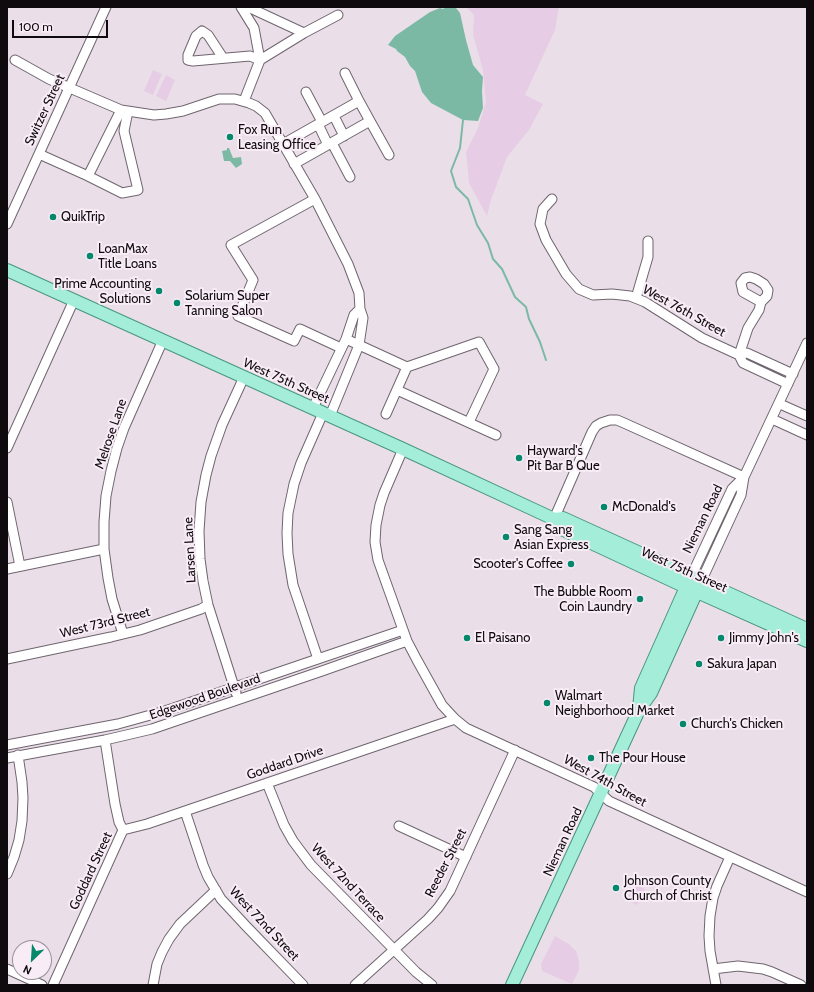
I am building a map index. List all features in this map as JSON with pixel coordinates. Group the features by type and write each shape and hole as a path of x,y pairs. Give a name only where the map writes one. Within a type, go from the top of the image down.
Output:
{"main road":[{"name":"West 75th Street","path":"7,270 554,519 562,518 807,641"},
{"name":"West 75th Street","path":"694,584 807,629"},
{"name":"Nieman Road","path":"512,985 639,710 651,693 694,584"}],"street":[{"name":"Switzer Street","path":"7,224 106,7"},
{"path":"241,7 254,28 260,60 244,101"},
{"path":"248,7 304,34"},
{"path":"260,60 338,15"},
{"path":"223,58 250,56 260,60"},
{"path":"15,60 49,79 124,110 154,115 166,114 219,99 235,99 256,106 264,113 283,144 315,199 348,264 359,294 360,308 363,318 359,346 322,413 301,463 294,484 288,513 288,554 293,585 318,659"},
{"path":"344,73 389,155"},
{"path":"306,92 330,144 350,177"},
{"path":"283,144 359,101"},
{"path":"88,176 124,110"},
{"path":"39,154 122,193 138,190 124,131 124,110"},
{"path":"334,116 344,136"},
{"path":"294,164 370,121"},
{"path":"315,199 231,245 253,280 238,316 294,342 300,329 341,348"},
{"name":"West 76th Street","path":"552,199 544,209 540,224 546,240 566,274 579,290 593,295 612,294 636,298 645,302 688,331 702,338 739,355 747,353 793,374"},
{"path":"636,298 648,257 648,241"},
{"path":"7,448 74,300"},
{"path":"739,355 748,328 759,310 761,302"},
{"path":"322,413 341,348 346,339 354,316 360,308"},
{"path":"346,339 407,367 479,342 494,369 469,422"},
{"name":"Melrose Lane","path":"123,634 112,599 104,549 106,496 111,470 124,428 163,340"},
{"name":"Nieman Road","path":"694,584 732,489 744,477 780,404 807,344"},
{"name":"West 76th Street","path":"739,355 743,363 788,384"},
{"path":"386,414 407,367"},
{"name":"Larsen Lane","path":"238,700 208,606 200,560 199,531 201,502 214,445 244,377"},
{"path":"397,390 496,434"},
{"path":"780,404 807,416"},
{"path":"772,419 807,435"},
{"path":"554,519 596,426 610,420 617,420 744,477"},
{"name":"West 74th Street","path":"403,449 380,505 376,525 375,542 378,560 407,641 442,705 466,728 594,787 609,801 807,892"},
{"path":"7,502 20,566"},
{"path":"7,569 104,549"},
{"name":"West 73rd Street","path":"7,659 140,630 208,606"},
{"name":"Edgewood Boulevard","path":"7,745 136,719 165,711 403,630"},
{"name":"Edgewood Boulevard","path":"7,758 105,740 152,729 407,641"},
{"name":"Goddard Drive","path":"123,830 147,824 455,719"},
{"name":"Goddard Street","path":"53,985 123,830 119,822 115,804 105,740"},
{"name":"Reeder Street","path":"355,985 422,925 438,908 450,891 515,750"},
{"path":"7,874 19,840 22,821 23,798 18,755"},
{"name":"West 72nd Terrace","path":"267,783 284,825 301,853 319,875 416,972 432,985"},
{"name":"West 72nd Street","path":"184,811 208,877 221,899 303,985"},
{"path":"399,826 466,857"},
{"path":"716,985 709,936 710,916 717,886 730,857"},
{"path":"153,985 157,964 169,939 180,924 216,890"},
{"path":"713,969 738,966 763,969 801,985"},
{"path":"7,969 42,985"}],"shaded area":[{"path":"446,7 456,8 460,13 473,65 483,77 483,108 478,121 463,120 431,103 422,92 415,71 405,57 396,49 388,45 395,36 430,12"},
{"path":"466,7 559,7 555,30 525,95 543,104 529,130 507,157 491,200 487,216 469,183 466,152 478,128 486,102 483,70 473,35 474,15"},
{"path":"153,70 162,74 153,95 144,91"},
{"path":"166,75 175,80 166,101 156,96"},
{"path":"227,148 229,148 233,158 241,157 242,164 236,168 230,161 224,161 222,151 227,150"},
{"path":"635,884 645,889 637,905 627,900"},
{"path":"555,936 569,944 576,951 579,961 579,970 572,984 542,971 541,964"}],"waterway":[{"path":"463,120 460,148 451,171 456,187 468,199 477,225 488,243 493,259 502,269 515,297 526,307 529,319 540,342 546,360"}],"place":[{"name":"Fox Run Leasing Office","path":"230,137"},
{"name":"QuikTrip","path":"53,217"},
{"name":"LoanMax Title Loans","path":"90,256"},
{"name":"Prime Accounting Solutions","path":"159,291"},
{"name":"Solarium Super Tanning Salon","path":"177,303"},
{"name":"Hayward's Pit Bar B Que","path":"519,458"},
{"name":"McDonald's","path":"604,507"},
{"name":"Sang Sang Asian Express","path":"506,537"},
{"name":"Scooter's Coffee","path":"571,564"},
{"name":"The Bubble Room Coin Laundry","path":"640,599"},
{"name":"El Paisano","path":"467,638"},
{"name":"Jimmy John's","path":"721,638"},
{"name":"Sakura Japan","path":"699,664"},
{"name":"Walmart Neighborhood Market","path":"547,703"},
{"name":"Church's Chicken","path":"683,724"},
{"name":"The Pour House","path":"591,758"},
{"name":"Johnson County Church of Christ","path":"616,888"}]}
